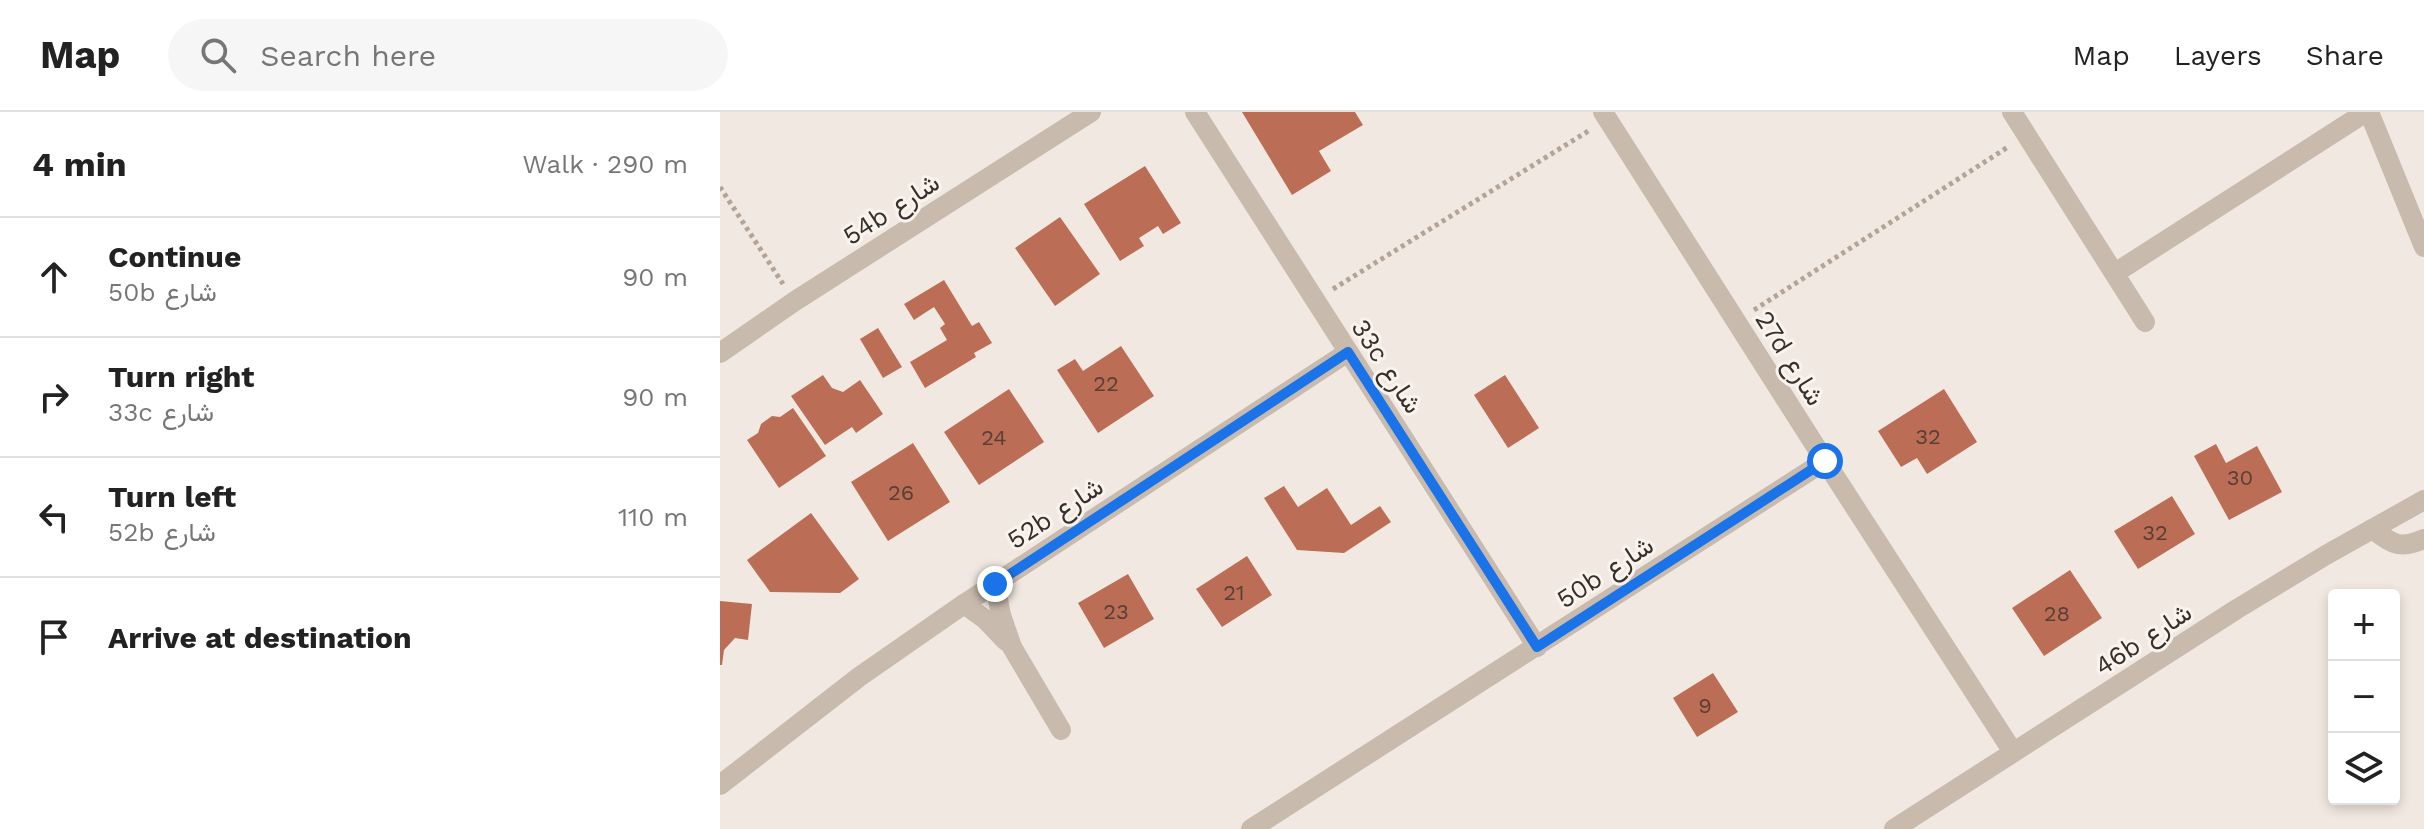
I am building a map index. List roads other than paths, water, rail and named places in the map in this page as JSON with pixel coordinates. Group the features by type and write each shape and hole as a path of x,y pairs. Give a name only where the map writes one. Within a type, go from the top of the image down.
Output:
{"street":[{"name":"54b شارع","path":"720,353 795,301 1091,112"},
{"name":"33c شارع","path":"1195,112 1537,647"},
{"path":"2012,112 2145,322"},
{"path":"2115,273 2367,112 2424,247"},
{"name":"27d شارع","path":"1606,116 2013,752"},
{"name":"52b شارع","path":"720,785 859,677 964,604 1348,352"},
{"name":"50b شارع","path":"1251,829 1825,461"},
{"name":"46b شارع","path":"1894,829 2237,609 2424,500"},
{"path":"2372,529 2402,546 2424,539"},
{"path":"995,584 1012,647"},
{"path":"964,604 995,628 1012,647 1061,730"}]}
